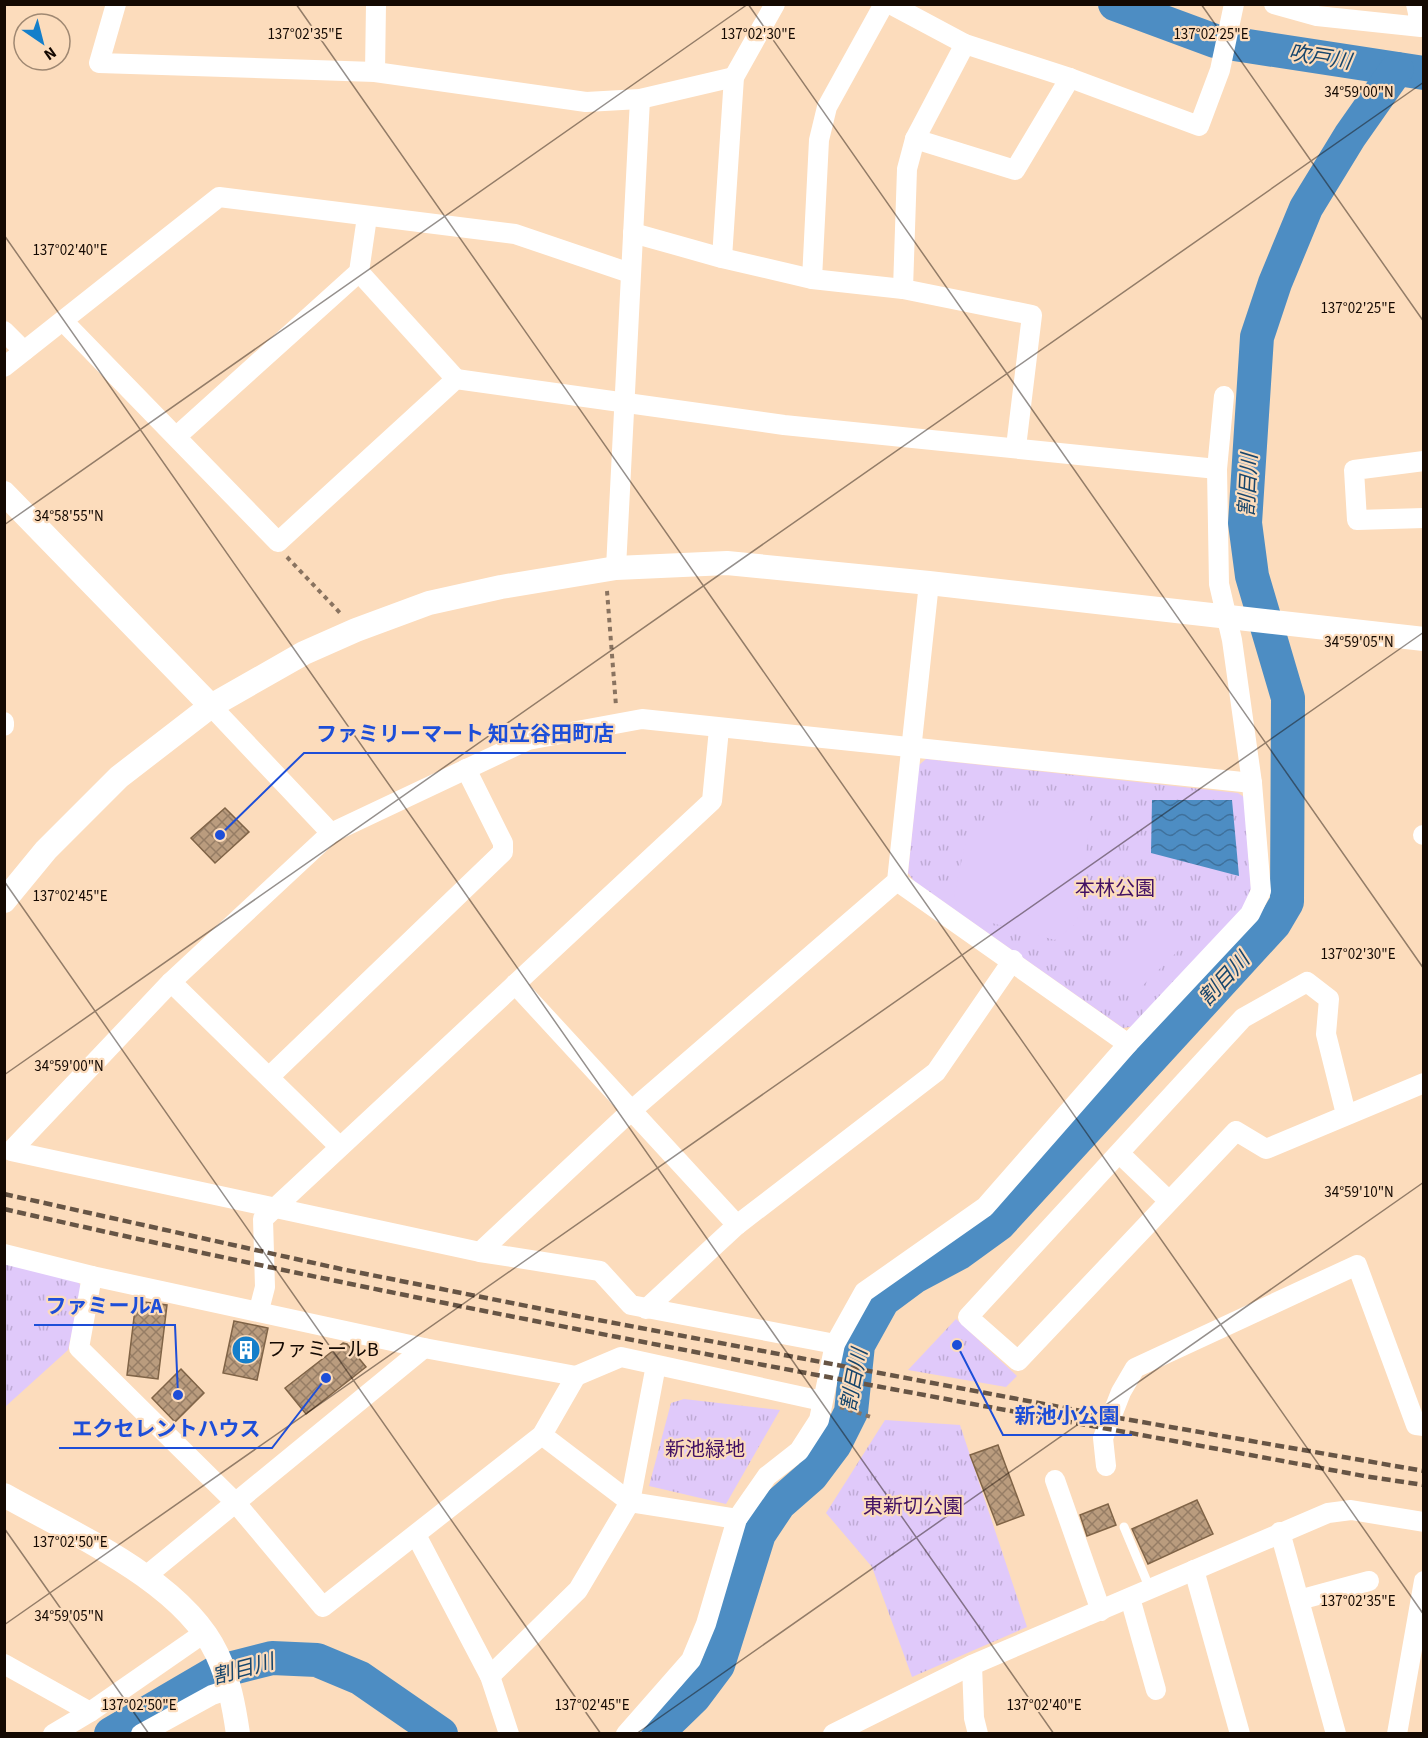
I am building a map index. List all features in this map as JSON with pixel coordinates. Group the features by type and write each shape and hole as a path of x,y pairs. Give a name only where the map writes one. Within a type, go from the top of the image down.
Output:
{"street":[{"path":"116,4 99,63 375,72 586,102 640,99 734,77"},
{"path":"375,72 376,4"},
{"path":"722,258 734,77 775,4"},
{"path":"812,279 819,140 827,107 884,4"},
{"path":"890,4 965,44 1070,78 1199,126 1220,70 1234,4"},
{"path":"1274,4 1317,16 1421,27 1416,4"},
{"path":"903,289 907,169 915,139 965,44"},
{"path":"915,139 1015,170 1070,78"},
{"path":"611,569 640,99"},
{"path":"4,367 219,197 515,234 630,273"},
{"path":"177,436 359,272 367,217"},
{"path":"633,233 722,258 812,279 903,289 1032,315 1016,447"},
{"path":"359,272 456,379 784,425 1217,469"},
{"path":"63,321 278,542 456,379"},
{"path":"4,331 24,351"},
{"path":"626,1734 691,1660 706,1624 737,1519 767,1476 799,1451 819,1420 835,1344 864,1292 985,1207 1128,1044 1250,914 1261,891 1252,783 1231,617 1219,584 1217,469 1224,396"},
{"path":"1424,461 1354,470 1357,520 1424,518"},
{"path":"4,493 331,833"},
{"path":"4,901 46,850 119,777 211,706 304,653 356,630 429,603 501,586 611,569 728,563 929,583 1424,639"},
{"path":"480,1252 632,1110 897,881 914,748 929,583"},
{"path":"835,1344 631,1305 600,1271 480,1252 11,1151 171,982 331,833 528,740 642,719 719,729 1252,783"},
{"path":"258,1310 265,1287 263,1219 712,801 719,729"},
{"path":"269,1077 503,852 503,843 466,768"},
{"path":"897,881 1013,960 1128,1044"},
{"path":"646,1309 737,1225 936,1072 1013,960"},
{"path":"171,982 339,1146"},
{"path":"1346,1114 1326,1034 1329,999 1307,982 1243,1018 968,1317 1018,1361 1168,1200 1236,1131 1266,1149 1424,1083"},
{"path":"515,984 737,1225"},
{"path":"1120,1154 1168,1200"},
{"path":"4,1254 92,1276 258,1310 424,1348 576,1376 621,1357 822,1401"},
{"path":"1106,1466 1103,1438 1121,1392 1135,1368 1357,1265 1416,1425 1424,1426"},
{"path":"92,1276 79,1348 236,1502 323,1607 542,1435 576,1376"},
{"path":"146,1576 424,1348"},
{"path":"490,1676 578,1590 630,1502 656,1365"},
{"path":"542,1435 630,1502 737,1519"},
{"path":"1055,1480 1101,1611"},
{"path":"4,1495 146,1576 175,1600 211,1643 229,1685 238,1734"},
{"path":"841,1731 972,1665 1328,1513 1351,1510 1424,1522"},
{"path":"1280,1532 1336,1734"},
{"path":"416,1535 490,1676 509,1734"},
{"path":"1194,1570 1240,1734"},
{"path":"1299,1600 1369,1581"},
{"path":"1397,1734 1424,1581"},
{"path":"1130,1598 1156,1690"},
{"path":"53,1734 211,1643"},
{"path":"4,1664 90,1712"},
{"path":"972,1665 974,1718 978,1734"},
{"path":"141,1734 229,1685"}],"lane":[{"path":"1124,1527 1150,1589"}],"path":[{"path":"278,542 281,550 356,630"},
{"path":"611,569 618,724"},
{"path":"822,1401 872,1417"}],"green space":[{"name":"本林公園","path":"926,759 1238,793 1244,797 1251,888 1248,903 1136,1026 1123,1028 914,881 908,873 919,765"},
{"path":"1037,806 1091,812 1077,923 1055,940 962,915 954,896 966,840 994,815"},
{"path":"1160,922 1183,946 1134,994 1111,969"},
{"path":"5,1264 77,1280 82,1288 68,1350 5,1407"},
{"path":"956,1319 1017,1376 1006,1387 908,1370"},
{"name":"新池緑地","path":"684,1399 780,1410 726,1504 649,1486 671,1403"},
{"name":"東新切公園","path":"885,1420 960,1425 1027,1627 912,1677 872,1567 826,1513"}],"water":[{"path":"1152,800 1232,800 1239,876 1151,853"}],"building":[{"path":"225,808 249,832 215,863 191,838"},
{"path":"136,1301 167,1305 158,1379 127,1375"},
{"name":"ファミールB","path":"234,1321 268,1328 257,1380 223,1373"},
{"path":"343,1343 347,1344 366,1367 306,1414 285,1388"},
{"path":"181,1369 204,1393 175,1422 152,1398"},
{"path":"998,1445 1024,1515 997,1525 970,1455"},
{"path":"1197,1500 1213,1534 1148,1564 1132,1529"},
{"path":"1108,1504 1116,1525 1087,1536 1080,1515"}],"waterway":[{"name":"吹戸川","path":"1115,4 1215,41 1424,73"},
{"name":"割目川","path":"656,1734 694,1697 718,1665 759,1534 779,1504 811,1476 835,1444 851,1412 858,1345 883,1300 914,1277 959,1253 999,1224 1274,924 1287,902 1288,698 1252,576 1245,523 1257,337 1275,283 1306,208 1350,136 1397,69"},
{"name":"割目川","path":"111,1734 217,1672 272,1658 317,1660 360,1678 441,1734"}],"railway":[{"path":"4,1194 341,1269 572,1315 1113,1417 1424,1471"},
{"path":"4,1209 173,1247 513,1317 1364,1476 1424,1485"}],"place":[{"name":"ファミリーマート 知立谷田町店","path":"220,835"},
{"name":"新池小公園","path":"957,1345"},
{"name":"ファミールB","path":"246,1350"},
{"name":"エクセレントハウス","path":"326,1378"},
{"name":"ファミールA","path":"178,1395"}]}
